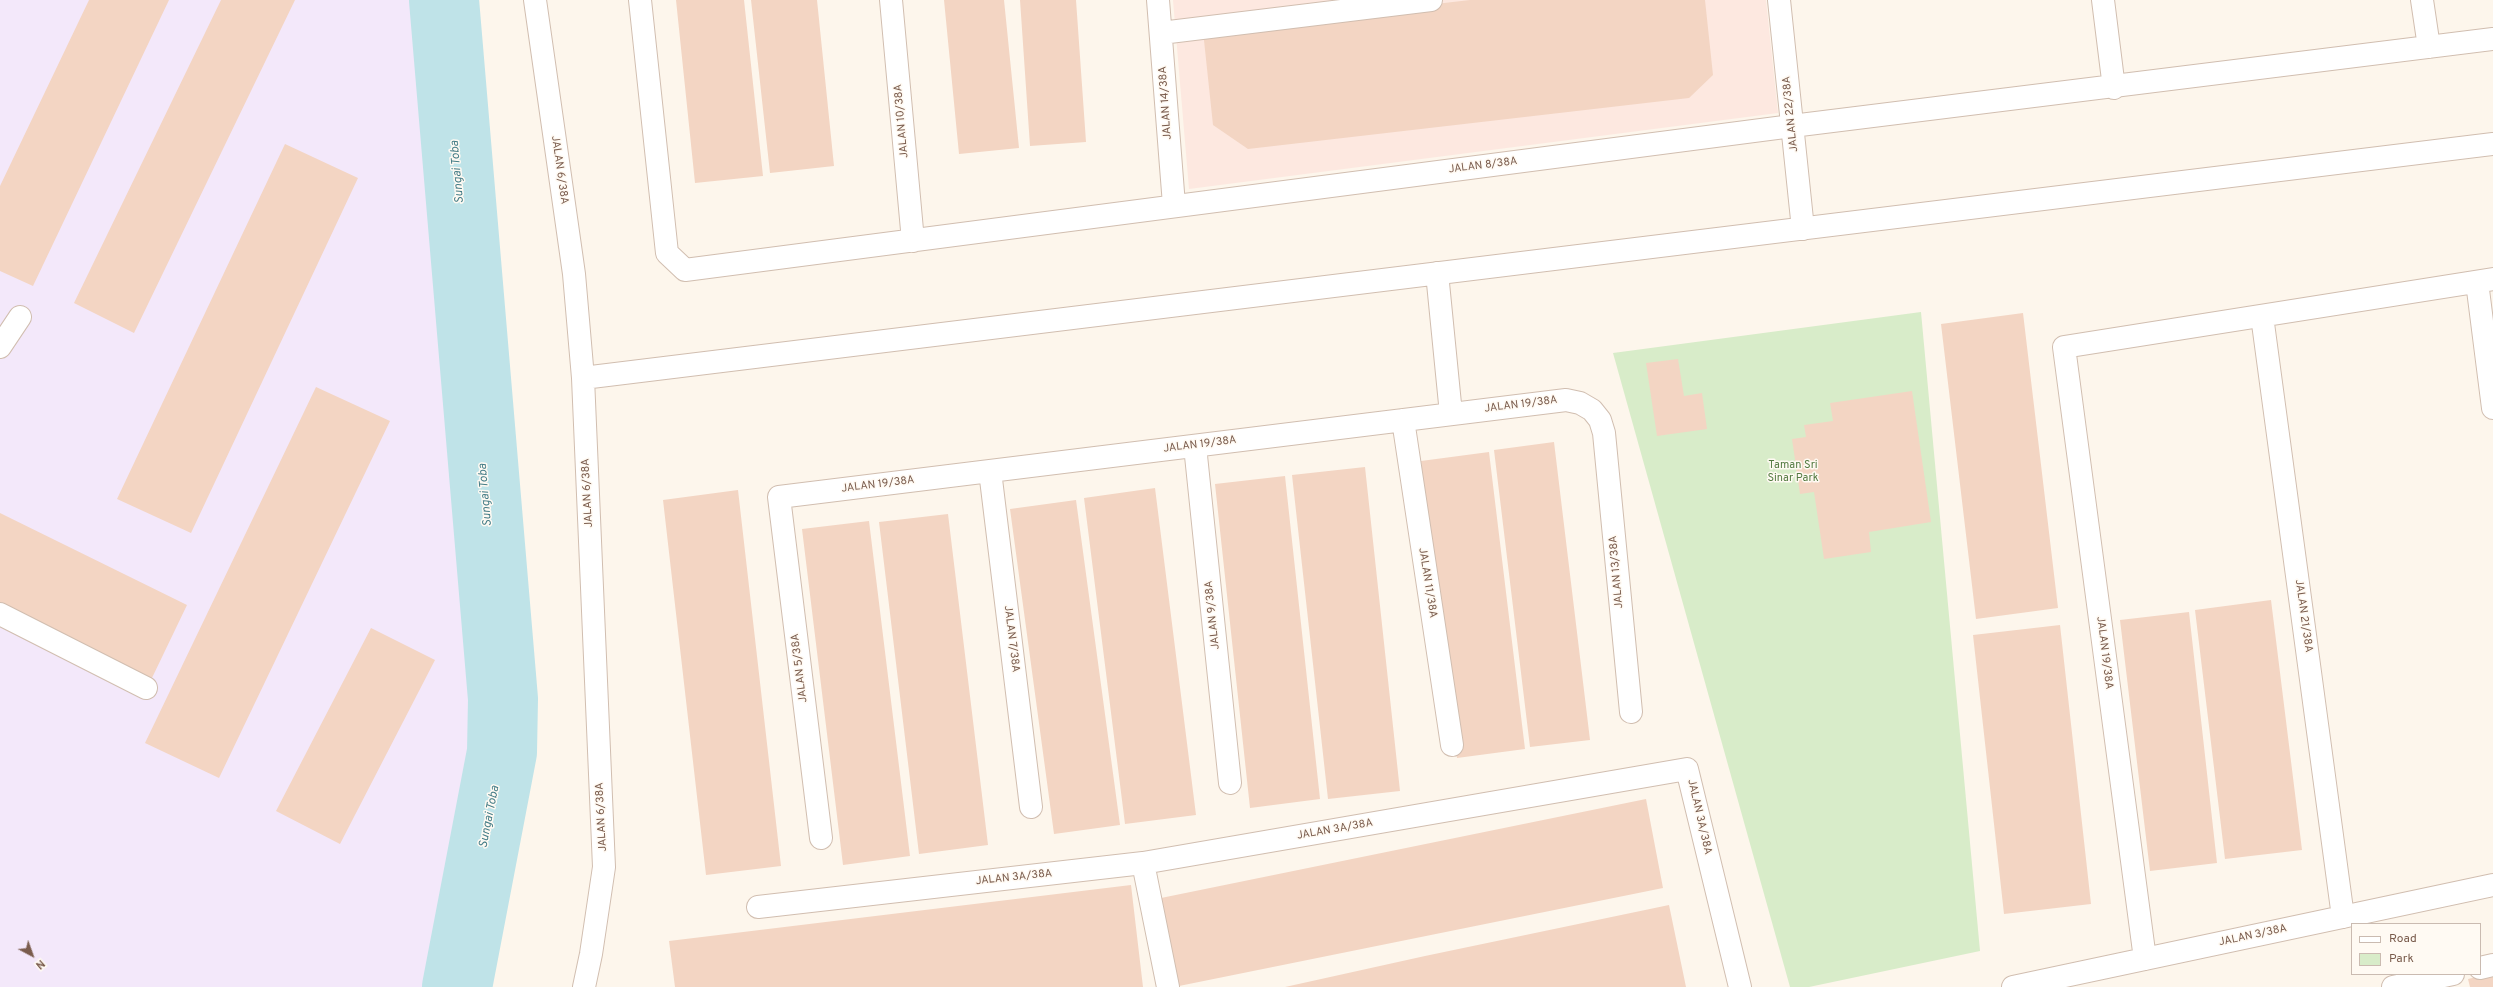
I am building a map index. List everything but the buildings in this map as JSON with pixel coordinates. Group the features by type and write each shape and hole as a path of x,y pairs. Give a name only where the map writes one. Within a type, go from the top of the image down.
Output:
{"street":[{"name":"JALAN 6/38A","path":"535,0 574,274 583,378 604,867 591,954 584,987"},
{"name":"JALAN 8/38A","path":"640,0 667,253 673,261 685,270 913,241 1174,205 1792,126 2114,88 2493,39"},
{"name":"JALAN 10/38A","path":"891,0 913,241"},
{"name":"JALAN 14/38A","path":"1158,0 1174,205"},
{"path":"1161,33 1430,0"},
{"name":"JALAN 22/38A","path":"1779,0 1803,229"},
{"path":"2103,0 2114,88"},
{"path":"2422,0 2429,47"},
{"path":"583,378 2493,144"},
{"path":"1438,274 1451,414"},
{"path":"2262,316 2485,281 2493,408"},
{"name":"JALAN 19/38A","path":"2145,959 2064,347 2262,316"},
{"name":"JALAN 21/38A","path":"2262,316 2343,917"},
{"path":"0,347 20,317"},
{"name":"JALAN 19/38A","path":"779,497 1566,400 1580,403 1592,410 1600,420 1604,433"},
{"name":"JALAN 11/38A","path":"1402,420 1452,745"},
{"name":"JALAN 13/38A","path":"1604,433 1631,712"},
{"name":"JALAN 9/38A","path":"1195,446 1230,783"},
{"name":"JALAN 7/38A","path":"990,471 1031,807"},
{"name":"JALAN 5/38A","path":"779,497 821,838"},
{"path":"0,614 146,688"},
{"name":"JALAN 3A/38A","path":"758,907 1143,863 1687,769 1740,987"},
{"path":"1143,863 1168,987"},
{"name":"JALAN 3/38A","path":"2013,987 2493,885"},
{"path":"2481,968 2493,965"},
{"path":"2394,987 2448,975"}],"shaded area":[{"path":"0,0 414,0 490,750 450,987 0,987"},
{"path":"1173,0 1766,0 1778,113 1189,189"}],"green space":[{"name":"Taman Sri Sinar Park","path":"1921,312 1980,951 1809,987 1790,987 1613,353"}],"waterway":[{"name":"Sungai Toba","path":"444,0 503,699 502,752 457,987"}]}
